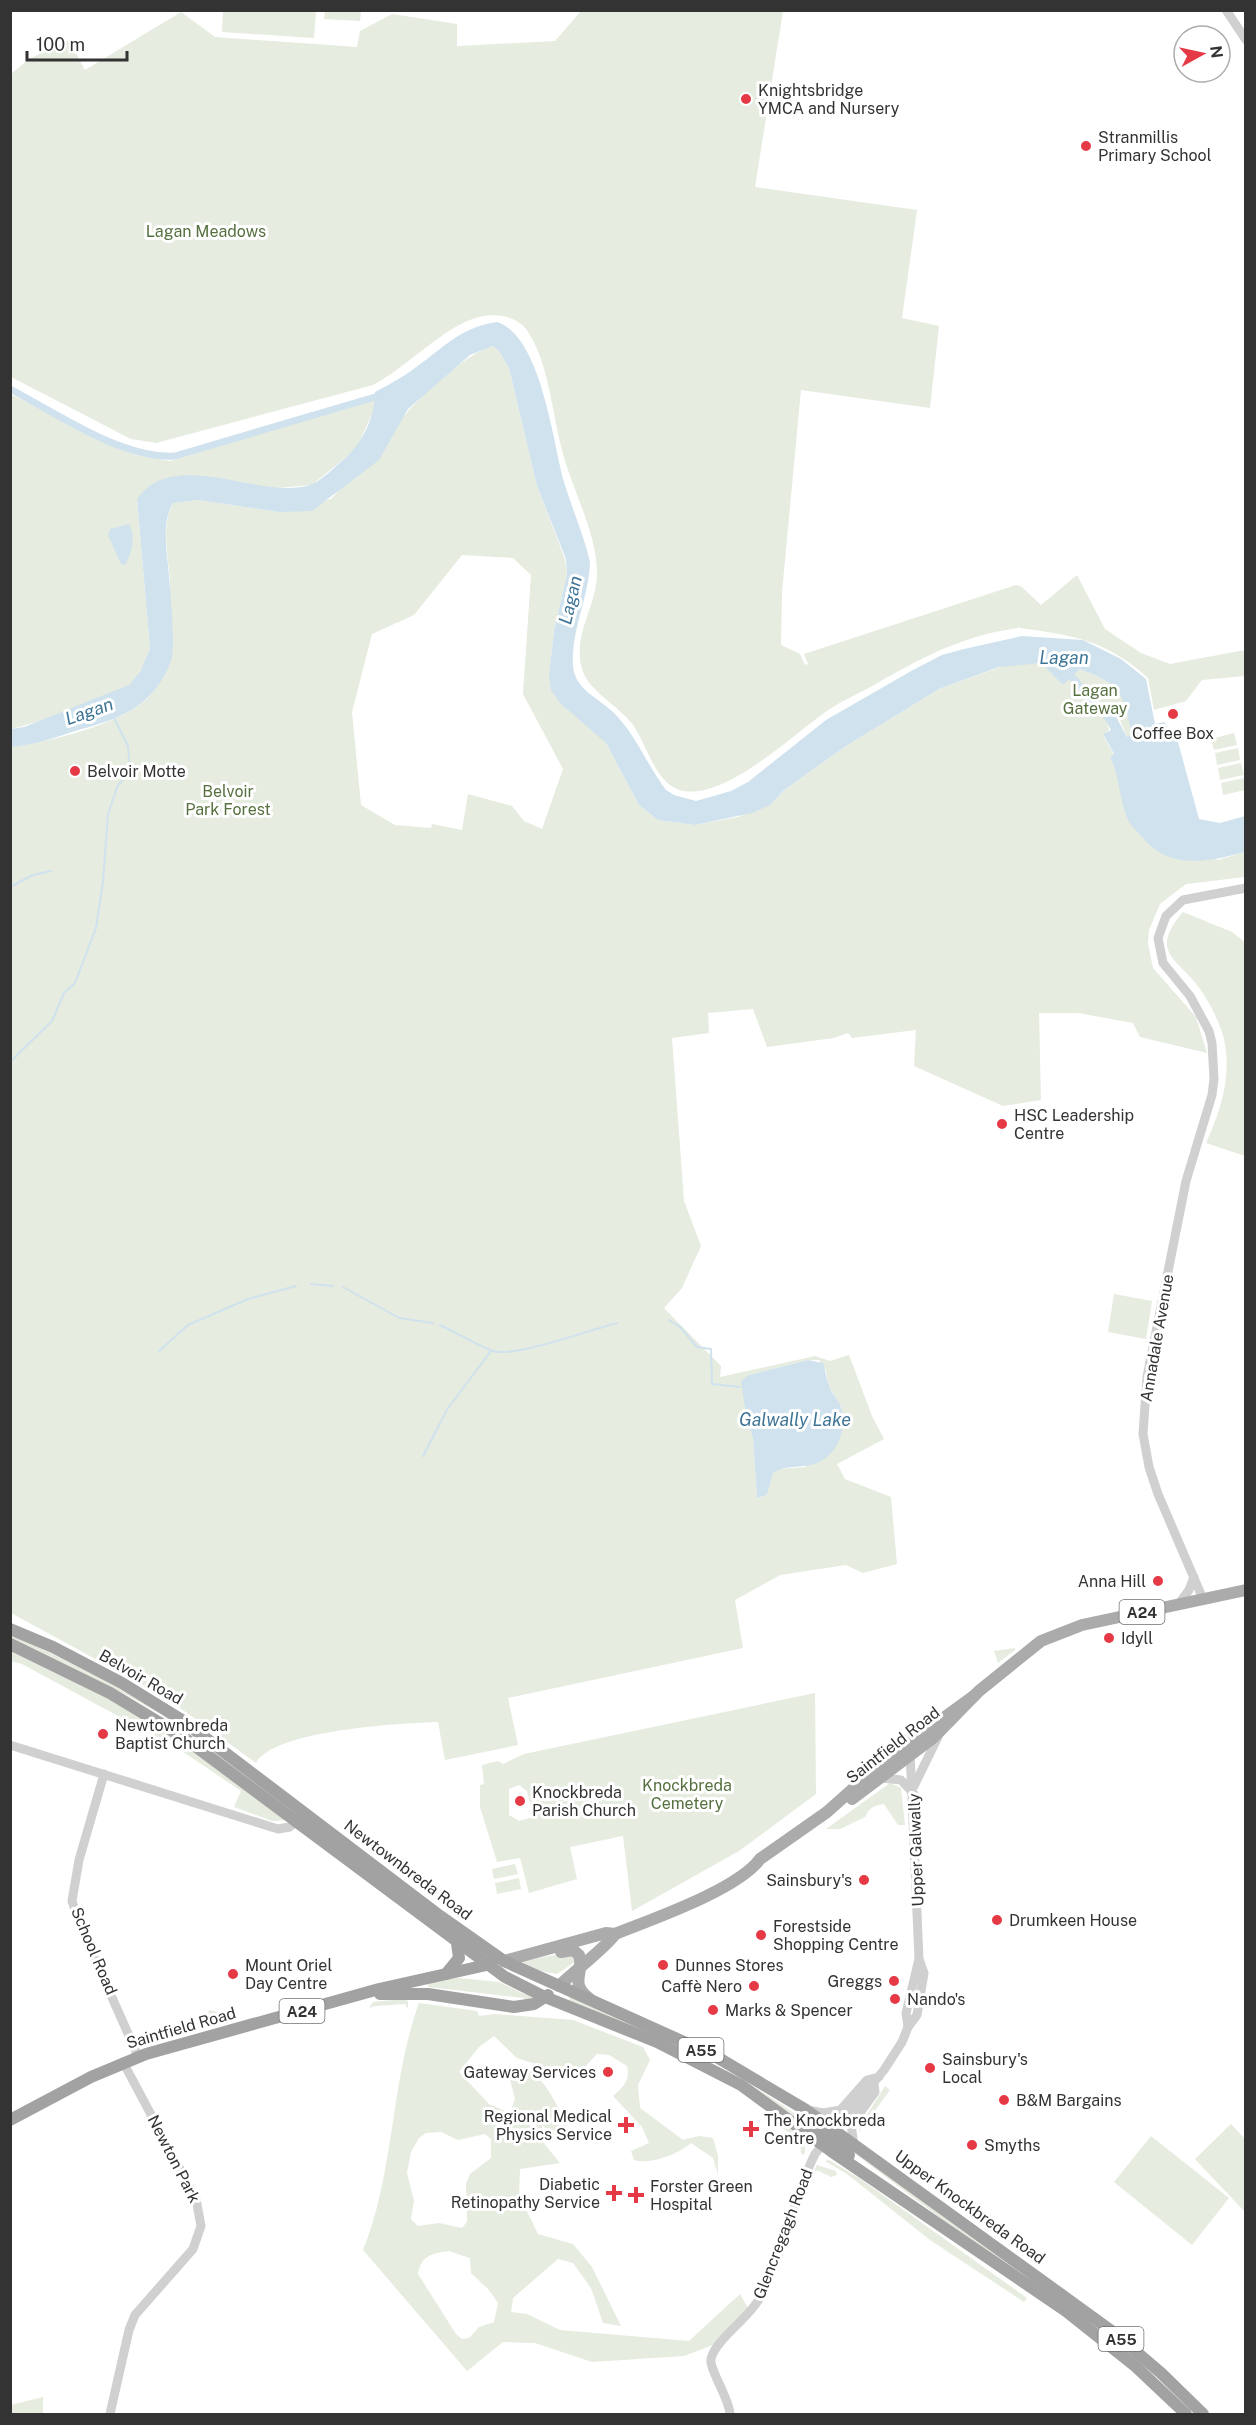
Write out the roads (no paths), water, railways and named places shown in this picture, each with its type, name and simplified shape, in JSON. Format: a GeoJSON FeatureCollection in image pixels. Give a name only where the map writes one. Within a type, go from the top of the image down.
{"type":"FeatureCollection","features":[{"type":"Feature","properties":{"kind":"highway","name":"Belvoir Road"},"geometry":{"type":"LineString","coordinates":[[10,1629],[71,1656],[157,1704],[216,1744],[300,1816]]}},
{"type":"Feature","properties":{"kind":"highway","name":"Belvoir Road"},"geometry":{"type":"LineString","coordinates":[[10,1644],[69,1671],[151,1716],[300,1816]]}},
{"type":"Feature","properties":{"kind":"highway","name":"Newtownbreda Road"},"geometry":{"type":"LineString","coordinates":[[300,1816],[486,1965]]}},
{"type":"Feature","properties":{"kind":"highway","name":"Newtownbreda Road"},"geometry":{"type":"LineString","coordinates":[[300,1816],[504,1961]]}},
{"type":"Feature","properties":{"kind":"highway"},"geometry":{"type":"LineString","coordinates":[[446,1974],[459,1958],[457,1943]]}},
{"type":"Feature","properties":{"kind":"highway","name":"Saintfield Road"},"geometry":{"type":"LineString","coordinates":[[10,2120],[138,2056],[370,1993],[504,1961]]}},
{"type":"Feature","properties":{"kind":"highway","name":"Upper Knockbreda Road"},"geometry":{"type":"LineString","coordinates":[[504,1961],[715,2056],[806,2110],[829,2135],[849,2163],[1066,2311],[1203,2415]]}},
{"type":"Feature","properties":{"kind":"highway","name":"Upper Knockbreda Road"},"geometry":{"type":"LineString","coordinates":[[486,1965],[545,1997],[630,2030],[712,2070],[829,2135],[854,2145],[1080,2307],[1157,2378],[1186,2415]]}},
{"type":"Feature","properties":{"kind":"highway","name":"Saintfield Road"},"geometry":{"type":"LineString","coordinates":[[370,1993],[428,1994],[514,2007],[534,2004],[559,1986]]}},
{"type":"Feature","properties":{"kind":"highway"},"geometry":{"type":"LineString","coordinates":[[780,2094],[889,2189]]}},
{"type":"Feature","properties":{"kind":"main road","name":"A24"},"geometry":{"type":"LineString","coordinates":[[1178,1605],[1245,1590]]}},
{"type":"Feature","properties":{"kind":"main road","name":"Saintfield Road"},"geometry":{"type":"LineString","coordinates":[[504,1961],[606,1934],[615,1934],[673,1909],[689,1905],[753,1868],[760,1859],[827,1812],[909,1742],[975,1695],[1041,1641],[1082,1625],[1178,1605]]}},
{"type":"Feature","properties":{"kind":"main road","name":"Saintfield Road"},"geometry":{"type":"LineString","coordinates":[[827,1812],[846,1803],[911,1756],[942,1730],[975,1695]]}},
{"type":"Feature","properties":{"kind":"main road"},"geometry":{"type":"LineString","coordinates":[[909,1742],[921,1739],[958,1714]]}},
{"type":"Feature","properties":{"kind":"main road"},"geometry":{"type":"LineString","coordinates":[[858,1784],[900,1757],[911,1756]]}},
{"type":"Feature","properties":{"kind":"main road","name":"Saintfield Road"},"geometry":{"type":"LineString","coordinates":[[559,1986],[581,1964],[611,1942],[615,1934]]}},
{"type":"Feature","properties":{"kind":"main road","name":"A24"},"geometry":{"type":"LineString","coordinates":[[537,1953],[545,1956],[573,1950],[579,1955],[581,1964]]}},
{"type":"Feature","properties":{"kind":"main road"},"geometry":{"type":"LineString","coordinates":[[581,1964],[579,1989],[591,2000]]}},
{"type":"Feature","properties":{"kind":"street"},"geometry":{"type":"LineString","coordinates":[[1226,10],[1245,40]]}},
{"type":"Feature","properties":{"kind":"street","name":"Annadale Avenue"},"geometry":{"type":"LineString","coordinates":[[1203,1599],[1155,1488],[1145,1452],[1143,1418],[1147,1377],[1189,1163],[1212,1095],[1212,1043],[1202,1014],[1163,963],[1158,938],[1166,916],[1183,900],[1245,888]]}},
{"type":"Feature","properties":{"kind":"street"},"geometry":{"type":"LineString","coordinates":[[1178,1605],[1189,1590],[1194,1577]]}},
{"type":"Feature","properties":{"kind":"street"},"geometry":{"type":"LineString","coordinates":[[882,1778],[901,1780],[914,1791],[927,1755],[942,1730]]}},
{"type":"Feature","properties":{"kind":"street","name":"Upper Galwally"},"geometry":{"type":"LineString","coordinates":[[829,2135],[895,2055],[908,2027],[919,2012],[924,1973],[919,1959],[914,1791],[909,1742]]}},
{"type":"Feature","properties":{"kind":"street"},"geometry":{"type":"LineString","coordinates":[[10,1745],[278,1829],[286,1829],[300,1816]]}},
{"type":"Feature","properties":{"kind":"street","name":"School Road"},"geometry":{"type":"LineString","coordinates":[[105,1774],[79,1860],[72,1900],[82,1930],[138,2056]]}},
{"type":"Feature","properties":{"kind":"street","name":"Newton Park"},"geometry":{"type":"LineString","coordinates":[[110,2415],[129,2330],[135,2315],[193,2249],[201,2226],[196,2199],[123,2062]]}},
{"type":"Feature","properties":{"kind":"street"},"geometry":{"type":"LineString","coordinates":[[829,2135],[841,2110],[867,2080],[876,2080],[875,2092],[851,2125],[854,2145]]}},
{"type":"Feature","properties":{"kind":"street"},"geometry":{"type":"LineString","coordinates":[[806,2110],[823,2113],[841,2110]]}},
{"type":"Feature","properties":{"kind":"street","name":"Glencregagh Road"},"geometry":{"type":"LineString","coordinates":[[730,2415],[725,2392],[712,2368],[711,2359],[717,2349],[751,2313],[760,2298],[812,2160],[829,2135]]}},
{"type":"Feature","properties":{"kind":"street"},"geometry":{"type":"LineString","coordinates":[[812,2160],[831,2156],[849,2163]]}},
{"type":"Feature","properties":{"kind":"water","name":"Lagan"},"geometry":{"type":"Polygon","coordinates":[[[497,322],[512,331],[535,368],[550,417],[564,482],[590,562],[587,588],[573,652],[575,674],[583,687],[622,722],[666,790],[674,795],[696,801],[731,791],[748,782],[826,720],[942,655],[1022,636],[1083,640],[1121,659],[1146,679],[1155,724],[1164,722],[1178,742],[1199,819],[1220,823],[1245,816],[1245,852],[1218,859],[1190,861],[1165,855],[1153,848],[1128,820],[1110,757],[1114,754],[1103,734],[1111,730],[1106,721],[1113,711],[1127,737],[1132,734],[1123,700],[1113,686],[1105,680],[1080,669],[1063,685],[1041,663],[999,667],[939,689],[846,746],[783,791],[770,805],[752,813],[695,825],[658,820],[639,805],[606,743],[560,703],[551,690],[549,675],[554,631],[567,574],[566,559],[537,486],[509,368],[499,351],[493,346],[470,355],[408,409],[379,460],[312,511],[279,512],[198,500],[173,503],[167,519],[166,538],[173,644],[171,661],[163,678],[143,702],[119,717],[49,739],[11,747],[11,729],[24,727],[129,685],[140,672],[150,649],[137,499],[153,484],[173,477],[195,475],[289,488],[310,485],[319,481],[356,446],[370,421],[375,392],[406,374],[466,332],[475,327],[497,322]]]}},
{"type":"Feature","properties":{"kind":"water"},"geometry":{"type":"Polygon","coordinates":[[[129,524],[132,545],[125,565],[121,564],[108,535],[110,529],[129,524]]]}},
{"type":"Feature","properties":{"kind":"water","name":"Galwally Lake"},"geometry":{"type":"Polygon","coordinates":[[[808,1360],[823,1363],[829,1386],[842,1410],[841,1435],[833,1450],[821,1461],[777,1470],[773,1473],[767,1495],[757,1498],[753,1438],[747,1421],[741,1381],[749,1375],[808,1360]]]}},
{"type":"Feature","properties":{"kind":"waterway"},"geometry":{"type":"LineString","coordinates":[[10,389],[112,443],[154,455],[175,456],[382,395]]}},
{"type":"Feature","properties":{"kind":"waterway"},"geometry":{"type":"LineString","coordinates":[[1066,670],[1114,725]]}},
{"type":"Feature","properties":{"kind":"waterway"},"geometry":{"type":"LineString","coordinates":[[10,1062],[52,1021],[64,993],[75,983],[96,928],[103,882],[108,814],[118,785],[130,773],[128,746],[114,718]]}},
{"type":"Feature","properties":{"kind":"waterway"},"geometry":{"type":"LineString","coordinates":[[10,887],[33,875],[51,871]]}},
{"type":"Feature","properties":{"kind":"waterway"},"geometry":{"type":"LineString","coordinates":[[311,1284],[333,1286]]}},
{"type":"Feature","properties":{"kind":"waterway"},"geometry":{"type":"LineString","coordinates":[[159,1351],[188,1325],[248,1299],[296,1286]]}},
{"type":"Feature","properties":{"kind":"waterway"},"geometry":{"type":"LineString","coordinates":[[343,1287],[399,1318],[433,1323]]}},
{"type":"Feature","properties":{"kind":"waterway"},"geometry":{"type":"LineString","coordinates":[[669,1320],[680,1327],[697,1347],[711,1349],[712,1384],[740,1387]]}},
{"type":"Feature","properties":{"kind":"waterway"},"geometry":{"type":"LineString","coordinates":[[440,1325],[490,1350],[500,1352],[532,1347],[617,1323]]}},
{"type":"Feature","properties":{"kind":"waterway"},"geometry":{"type":"LineString","coordinates":[[423,1456],[448,1408],[491,1351]]}},
{"type":"Feature","properties":{"kind":"place","name":"Knightsbridge YMCA and Nursery"},"geometry":{"type":"Point","coordinates":[746,99]}},
{"type":"Feature","properties":{"kind":"place","name":"Stranmillis Primary School"},"geometry":{"type":"Point","coordinates":[1086,146]}},
{"type":"Feature","properties":{"kind":"place","name":"Coffee Box"},"geometry":{"type":"Point","coordinates":[1173,714]}},
{"type":"Feature","properties":{"kind":"place","name":"Belvoir Motte"},"geometry":{"type":"Point","coordinates":[75,771]}},
{"type":"Feature","properties":{"kind":"place","name":"HSC Leadership Centre"},"geometry":{"type":"Point","coordinates":[1002,1124]}},
{"type":"Feature","properties":{"kind":"place","name":"Anna Hill"},"geometry":{"type":"Point","coordinates":[1158,1581]}},
{"type":"Feature","properties":{"kind":"place","name":"Idyll"},"geometry":{"type":"Point","coordinates":[1109,1638]}},
{"type":"Feature","properties":{"kind":"place","name":"Newtownbreda Baptist Church"},"geometry":{"type":"Point","coordinates":[103,1734]}},
{"type":"Feature","properties":{"kind":"place","name":"Knockbreda Parish Church"},"geometry":{"type":"Point","coordinates":[520,1801]}},
{"type":"Feature","properties":{"kind":"place","name":"Sainsbury's"},"geometry":{"type":"Point","coordinates":[864,1880]}},
{"type":"Feature","properties":{"kind":"place","name":"Drumkeen House"},"geometry":{"type":"Point","coordinates":[997,1920]}},
{"type":"Feature","properties":{"kind":"place","name":"Forestside Shopping Centre"},"geometry":{"type":"Point","coordinates":[761,1935]}},
{"type":"Feature","properties":{"kind":"place","name":"Dunnes Stores"},"geometry":{"type":"Point","coordinates":[663,1965]}},
{"type":"Feature","properties":{"kind":"place","name":"Mount Oriel Day Centre"},"geometry":{"type":"Point","coordinates":[233,1974]}},
{"type":"Feature","properties":{"kind":"place","name":"Greggs"},"geometry":{"type":"Point","coordinates":[894,1981]}},
{"type":"Feature","properties":{"kind":"place","name":"Caffè Nero"},"geometry":{"type":"Point","coordinates":[754,1986]}},
{"type":"Feature","properties":{"kind":"place","name":"Nando's"},"geometry":{"type":"Point","coordinates":[895,1999]}},
{"type":"Feature","properties":{"kind":"place","name":"Marks & Spencer"},"geometry":{"type":"Point","coordinates":[713,2010]}},
{"type":"Feature","properties":{"kind":"place","name":"Sainsbury's Local"},"geometry":{"type":"Point","coordinates":[930,2068]}},
{"type":"Feature","properties":{"kind":"place","name":"Gateway Services"},"geometry":{"type":"Point","coordinates":[608,2072]}},
{"type":"Feature","properties":{"kind":"place","name":"B&M Bargains"},"geometry":{"type":"Point","coordinates":[1004,2100]}},
{"type":"Feature","properties":{"kind":"place","name":"Regional Medical Physics Service"},"geometry":{"type":"Point","coordinates":[626,2125]}},
{"type":"Feature","properties":{"kind":"place","name":"The Knockbreda Centre"},"geometry":{"type":"Point","coordinates":[751,2129]}},
{"type":"Feature","properties":{"kind":"place","name":"Smyths"},"geometry":{"type":"Point","coordinates":[972,2145]}},
{"type":"Feature","properties":{"kind":"place","name":"Diabetic Retinopathy Service"},"geometry":{"type":"Point","coordinates":[614,2193]}},
{"type":"Feature","properties":{"kind":"place","name":"Forster Green Hospital"},"geometry":{"type":"Point","coordinates":[636,2195]}},
{"type":"Feature","properties":{"kind":"park label","name":"Lagan Meadows"},"geometry":{"type":"Point","coordinates":[206,231]}},
{"type":"Feature","properties":{"kind":"park label","name":"Lagan Gateway"},"geometry":{"type":"Point","coordinates":[1095,699]}},
{"type":"Feature","properties":{"kind":"park label","name":"Belvoir Park Forest"},"geometry":{"type":"Point","coordinates":[228,800]}},
{"type":"Feature","properties":{"kind":"park label","name":"Knockbreda Cemetery"},"geometry":{"type":"Point","coordinates":[687,1794]}}]}
